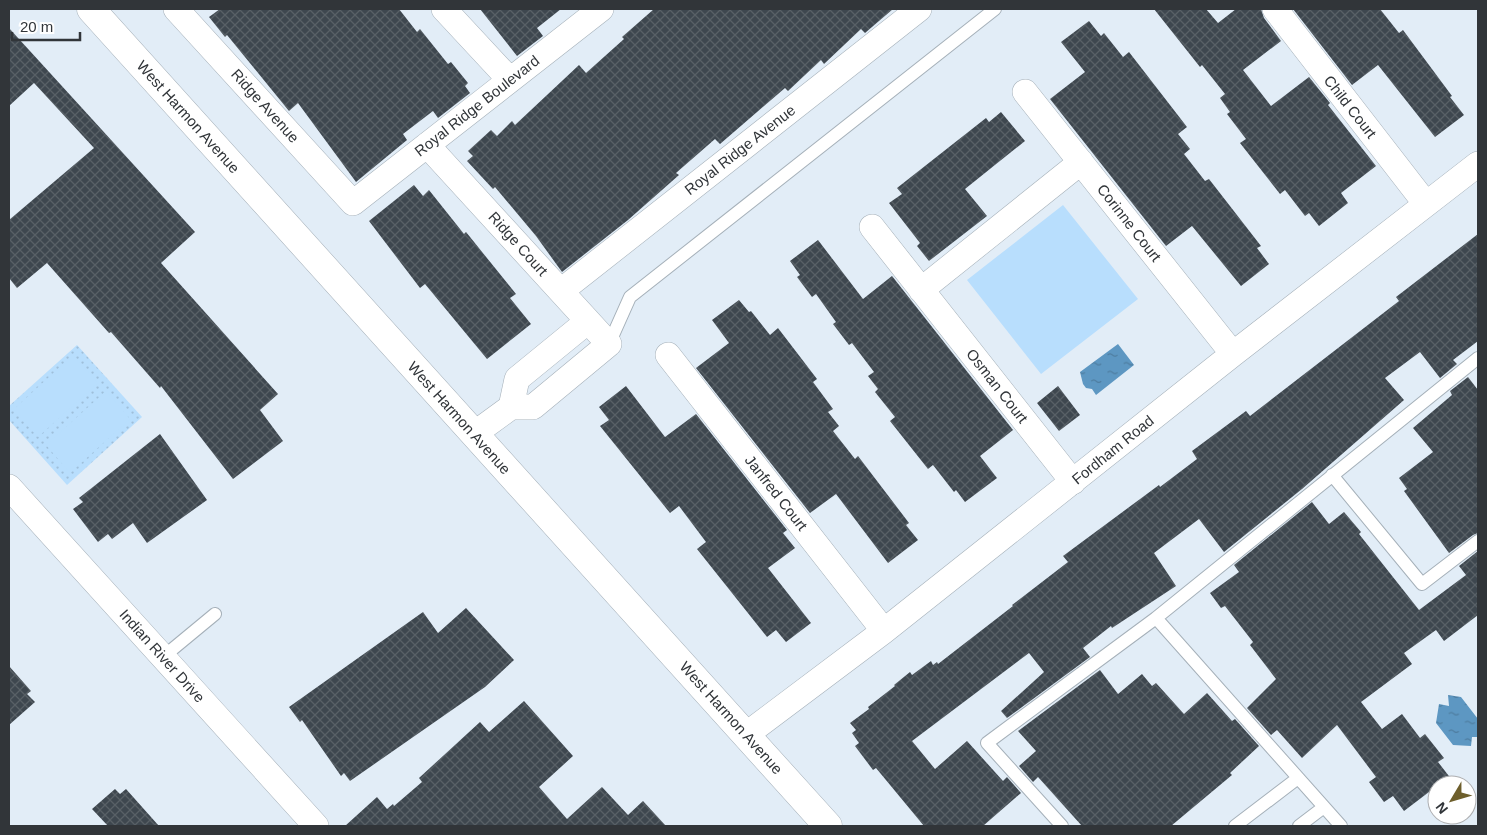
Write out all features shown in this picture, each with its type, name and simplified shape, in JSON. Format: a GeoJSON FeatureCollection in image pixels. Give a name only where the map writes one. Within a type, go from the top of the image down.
{"type":"FeatureCollection","features":[{"type":"Feature","properties":{"kind":"main road","name":"West Harmon Avenue"},"geometry":{"type":"LineString","coordinates":[[91,9],[828,826]]}},
{"type":"Feature","properties":{"kind":"street","name":"Ridge Avenue"},"geometry":{"type":"LineString","coordinates":[[176,9],[354,203]]}},
{"type":"Feature","properties":{"kind":"street"},"geometry":{"type":"LineString","coordinates":[[444,9],[510,80]]}},
{"type":"Feature","properties":{"kind":"street","name":"Royal Ridge Boulevard"},"geometry":{"type":"LineString","coordinates":[[354,203],[601,9]]}},
{"type":"Feature","properties":{"kind":"street","name":"Royal Ridge Avenue"},"geometry":{"type":"LineString","coordinates":[[561,291],[919,9]]}},
{"type":"Feature","properties":{"kind":"street","name":"Child Court"},"geometry":{"type":"LineString","coordinates":[[1275,9],[1426,204]]}},
{"type":"Feature","properties":{"kind":"street","name":"Corinne Court"},"geometry":{"type":"LineString","coordinates":[[1025,92],[1233,354]]}},
{"type":"Feature","properties":{"kind":"street","name":"Ridge Court"},"geometry":{"type":"LineString","coordinates":[[427,145],[609,344]]}},
{"type":"Feature","properties":{"kind":"street"},"geometry":{"type":"LineString","coordinates":[[921,290],[1081,162]]}},
{"type":"Feature","properties":{"kind":"street","name":"Fordham Road"},"geometry":{"type":"LineString","coordinates":[[747,734],[884,632],[1233,354],[1478,164]]}},
{"type":"Feature","properties":{"kind":"street","name":"Osman Court"},"geometry":{"type":"LineString","coordinates":[[872,227],[1073,482]]}},
{"type":"Feature","properties":{"kind":"street"},"geometry":{"type":"LineString","coordinates":[[511,407],[517,379],[588,321]]}},
{"type":"Feature","properties":{"kind":"street"},"geometry":{"type":"LineString","coordinates":[[474,434],[511,407],[534,407],[609,344]]}},
{"type":"Feature","properties":{"kind":"street","name":"Janfred Court"},"geometry":{"type":"LineString","coordinates":[[668,355],[884,632]]}},
{"type":"Feature","properties":{"kind":"street","name":"Indian River Drive"},"geometry":{"type":"LineString","coordinates":[[9,486],[316,826]]}},
{"type":"Feature","properties":{"kind":"lane"},"geometry":{"type":"LineString","coordinates":[[609,344],[630,296],[995,9]]}},
{"type":"Feature","properties":{"kind":"lane"},"geometry":{"type":"LineString","coordinates":[[1062,826],[987,743],[1156,618],[1478,358]]}},
{"type":"Feature","properties":{"kind":"lane"},"geometry":{"type":"LineString","coordinates":[[1332,475],[1422,584],[1478,541]]}},
{"type":"Feature","properties":{"kind":"lane"},"geometry":{"type":"LineString","coordinates":[[163,657],[215,614]]}},
{"type":"Feature","properties":{"kind":"lane"},"geometry":{"type":"LineString","coordinates":[[1156,618],[1341,826]]}},
{"type":"Feature","properties":{"kind":"lane"},"geometry":{"type":"LineString","coordinates":[[1235,826],[1298,778]]}},
{"type":"Feature","properties":{"kind":"lane"},"geometry":{"type":"LineString","coordinates":[[1299,826],[1324,807]]}},
{"type":"Feature","properties":{"kind":"shaded area"},"geometry":{"type":"Polygon","coordinates":[[[1063,205],[1138,299],[1041,374],[967,280],[1063,205]]]}},
{"type":"Feature","properties":{"kind":"shaded area"},"geometry":{"type":"Polygon","coordinates":[[[77,345],[142,417],[67,485],[9,420],[9,406],[77,345]]]}},
{"type":"Feature","properties":{"kind":"shaded area"},"geometry":{"type":"Polygon","coordinates":[[[73,355],[98,383],[38,437],[13,410],[73,355]]]}},
{"type":"Feature","properties":{"kind":"shaded area"},"geometry":{"type":"Polygon","coordinates":[[[106,391],[130,419],[70,473],[46,445],[106,391]]]}},
{"type":"Feature","properties":{"kind":"water"},"geometry":{"type":"Polygon","coordinates":[[[1118,344],[1134,365],[1096,395],[1092,389],[1086,388],[1083,384],[1080,372],[1118,344]]]}},
{"type":"Feature","properties":{"kind":"water"},"geometry":{"type":"Polygon","coordinates":[[[1448,695],[1461,697],[1478,719],[1478,737],[1472,737],[1471,746],[1453,745],[1436,723],[1439,704],[1449,706],[1448,695]]]}},
{"type":"Feature","properties":{"kind":"building"},"geometry":{"type":"Polygon","coordinates":[[[220,9],[399,9],[417,32],[420,29],[448,64],[451,62],[468,83],[465,86],[470,93],[438,118],[433,111],[403,134],[407,140],[356,182],[298,103],[289,111],[227,35],[225,37],[209,17],[220,9]]]}},
{"type":"Feature","properties":{"kind":"building"},"geometry":{"type":"Polygon","coordinates":[[[480,9],[561,9],[537,28],[543,36],[517,56],[480,9]]]}},
{"type":"Feature","properties":{"kind":"building"},"geometry":{"type":"Polygon","coordinates":[[[654,9],[893,9],[865,33],[861,29],[824,64],[821,60],[788,91],[785,88],[720,144],[715,139],[676,173],[679,175],[628,220],[562,272],[536,236],[495,187],[493,189],[467,161],[473,156],[468,151],[491,130],[497,136],[512,121],[515,125],[579,65],[586,73],[624,39],[622,37],[654,9]]]}},
{"type":"Feature","properties":{"kind":"building"},"geometry":{"type":"Polygon","coordinates":[[[1154,9],[1206,9],[1218,23],[1236,9],[1261,9],[1264,18],[1281,41],[1243,70],[1271,106],[1309,77],[1330,103],[1328,105],[1376,166],[1341,193],[1348,203],[1319,226],[1309,213],[1305,216],[1285,190],[1280,194],[1240,143],[1246,139],[1227,114],[1230,112],[1220,98],[1225,94],[1202,65],[1200,67],[1154,9]]]}},
{"type":"Feature","properties":{"kind":"building"},"geometry":{"type":"Polygon","coordinates":[[[1293,9],[1380,9],[1399,33],[1403,30],[1464,115],[1435,137],[1378,65],[1352,85],[1293,9]]]}},
{"type":"Feature","properties":{"kind":"building"},"geometry":{"type":"Polygon","coordinates":[[[1089,21],[1101,36],[1104,33],[1123,57],[1129,52],[1187,127],[1178,134],[1190,149],[1184,154],[1205,181],[1209,179],[1261,246],[1257,248],[1269,264],[1241,286],[1192,226],[1166,246],[1050,99],[1085,72],[1061,42],[1089,21]]]}},
{"type":"Feature","properties":{"kind":"building"},"geometry":{"type":"Polygon","coordinates":[[[9,28],[195,232],[161,263],[278,394],[260,410],[283,441],[233,479],[161,386],[160,388],[47,263],[17,288],[9,278],[9,220],[94,148],[34,83],[9,106],[9,28]]]}},
{"type":"Feature","properties":{"kind":"building"},"geometry":{"type":"Polygon","coordinates":[[[1001,112],[1025,141],[965,189],[987,216],[929,261],[917,246],[920,243],[889,203],[902,194],[897,188],[986,118],[989,122],[1001,112]]]}},
{"type":"Feature","properties":{"kind":"building"},"geometry":{"type":"Polygon","coordinates":[[[414,185],[423,196],[429,190],[464,234],[466,232],[516,294],[510,298],[531,324],[487,359],[425,284],[420,288],[369,221],[414,185]]]}},
{"type":"Feature","properties":{"kind":"building"},"geometry":{"type":"Polygon","coordinates":[[[1478,234],[1478,341],[1453,360],[1457,364],[1440,378],[1420,352],[1385,378],[1404,400],[1302,489],[1224,552],[1199,519],[1154,553],[1176,586],[1112,628],[1111,626],[1083,648],[1090,657],[1007,718],[1001,711],[1044,672],[1029,653],[912,741],[935,769],[967,741],[1003,781],[1007,777],[1021,793],[983,826],[924,826],[876,768],[873,770],[855,746],[859,743],[852,733],[856,730],[850,723],[869,709],[868,707],[910,672],[912,675],[931,661],[933,665],[937,662],[938,664],[1013,606],[1068,562],[1063,556],[1197,459],[1192,451],[1246,411],[1250,416],[1399,301],[1396,297],[1478,234]]]}},
{"type":"Feature","properties":{"kind":"building"},"geometry":{"type":"Polygon","coordinates":[[[818,240],[863,299],[892,276],[1013,430],[980,456],[997,478],[965,502],[956,490],[954,492],[933,465],[928,469],[890,421],[895,417],[875,392],[878,389],[868,376],[874,372],[852,343],[849,345],[833,324],[836,322],[816,294],[812,297],[797,277],[800,275],[790,261],[818,240]]]}},
{"type":"Feature","properties":{"kind":"building"},"geometry":{"type":"Polygon","coordinates":[[[739,300],[749,312],[751,311],[770,335],[778,328],[817,379],[813,382],[833,409],[828,412],[839,426],[833,431],[855,459],[858,456],[909,523],[906,525],[918,540],[888,563],[836,494],[810,513],[696,368],[729,343],[712,320],[739,300]]]}},
{"type":"Feature","properties":{"kind":"building"},"geometry":{"type":"Polygon","coordinates":[[[1468,377],[1478,390],[1478,533],[1449,553],[1404,491],[1407,489],[1399,478],[1433,452],[1413,428],[1452,395],[1450,391],[1468,377]]]}},
{"type":"Feature","properties":{"kind":"building"},"geometry":{"type":"Polygon","coordinates":[[[626,386],[665,437],[696,414],[787,530],[783,533],[795,548],[768,568],[811,623],[786,642],[776,630],[767,637],[697,549],[706,542],[679,506],[670,513],[600,426],[609,420],[599,407],[626,386]]]}},
{"type":"Feature","properties":{"kind":"building"},"geometry":{"type":"Polygon","coordinates":[[[1058,386],[1080,415],[1059,431],[1037,403],[1058,386]]]}},
{"type":"Feature","properties":{"kind":"building"},"geometry":{"type":"Polygon","coordinates":[[[160,434],[207,500],[147,543],[133,523],[112,539],[108,534],[98,542],[73,509],[83,502],[79,498],[160,434]]]}},
{"type":"Feature","properties":{"kind":"building"},"geometry":{"type":"Polygon","coordinates":[[[1312,502],[1329,524],[1344,512],[1419,610],[1466,575],[1459,566],[1478,551],[1478,615],[1444,641],[1436,630],[1404,653],[1412,664],[1361,702],[1382,729],[1402,714],[1420,738],[1425,734],[1444,758],[1438,762],[1448,775],[1427,775],[1427,794],[1404,811],[1393,796],[1384,802],[1369,782],[1376,777],[1337,725],[1302,758],[1277,730],[1271,735],[1247,708],[1276,679],[1250,645],[1253,642],[1225,606],[1221,608],[1210,593],[1239,572],[1234,565],[1312,502]]]}},
{"type":"Feature","properties":{"kind":"building"},"geometry":{"type":"Polygon","coordinates":[[[466,608],[514,660],[485,687],[350,781],[344,773],[341,776],[302,720],[300,722],[289,707],[423,612],[438,633],[466,608]]]}},
{"type":"Feature","properties":{"kind":"building"},"geometry":{"type":"Polygon","coordinates":[[[9,666],[31,691],[27,694],[35,702],[9,725],[9,666]]]}},
{"type":"Feature","properties":{"kind":"building"},"geometry":{"type":"Polygon","coordinates":[[[1100,670],[1118,694],[1142,674],[1152,686],[1156,683],[1184,714],[1207,693],[1232,721],[1235,719],[1259,746],[1230,773],[1232,775],[1171,826],[1082,826],[1038,777],[1033,782],[1019,766],[1036,751],[1018,731],[1100,670]]]}},
{"type":"Feature","properties":{"kind":"building"},"geometry":{"type":"Polygon","coordinates":[[[524,701],[573,756],[539,787],[567,819],[602,787],[628,815],[643,801],[666,826],[345,826],[377,797],[387,809],[393,804],[394,806],[422,782],[419,778],[480,722],[489,732],[524,701]]]}},
{"type":"Feature","properties":{"kind":"building"},"geometry":{"type":"Polygon","coordinates":[[[115,789],[120,794],[126,789],[159,826],[108,826],[92,809],[115,789]]]}}]}
